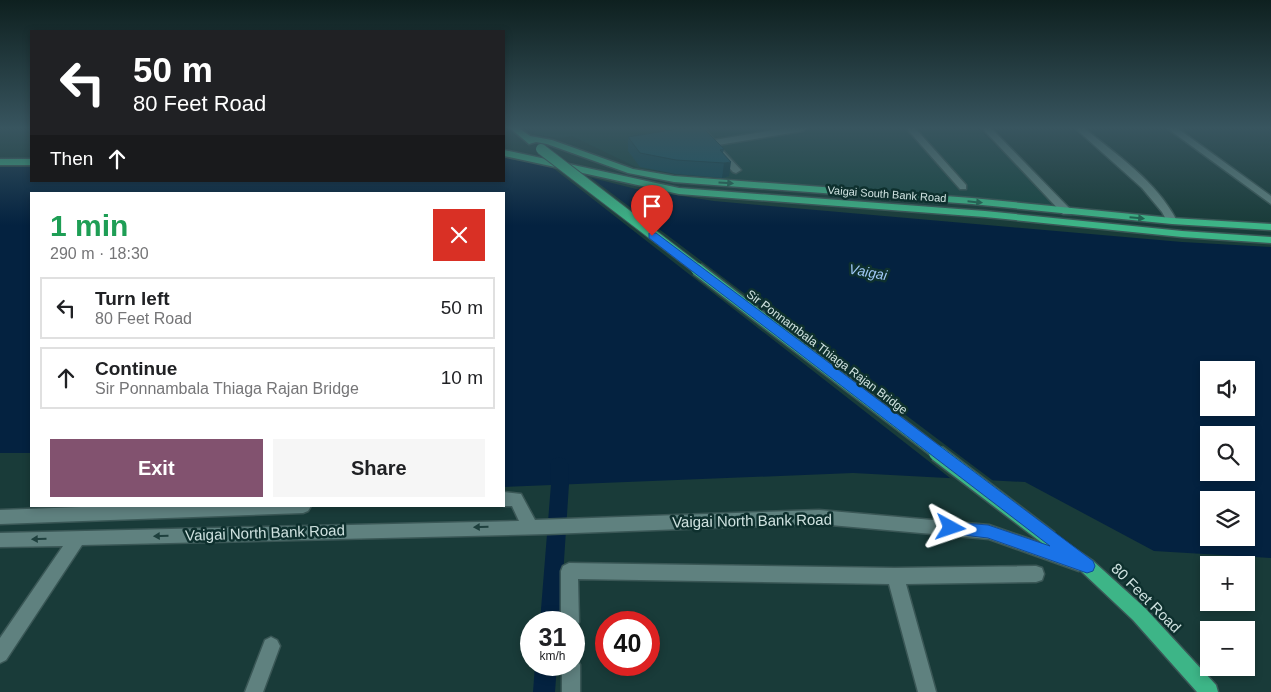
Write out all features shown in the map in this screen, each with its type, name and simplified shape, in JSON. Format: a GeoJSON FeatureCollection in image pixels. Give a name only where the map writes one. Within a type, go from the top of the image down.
{"type":"FeatureCollection","features":[{"type":"Feature","properties":{"kind":"main road","name":"Vaigai South Bank Road"},"geometry":{"type":"LineString","coordinates":[[535,160],[599,175],[679,190],[985,214],[1182,234],[1271,240]]}},
{"type":"Feature","properties":{"kind":"main road","name":"Sir Ponnambala Thiaga Rajan Bridge"},"geometry":{"type":"LineString","coordinates":[[556,160],[1050,539]]}},
{"type":"Feature","properties":{"kind":"main road","name":"Vaigai South Bank Road"},"geometry":{"type":"LineString","coordinates":[[601,160],[631,171],[674,179],[972,201],[1067,212],[1271,227]]}},
{"type":"Feature","properties":{"kind":"main road"},"geometry":{"type":"LineString","coordinates":[[0,162],[30,162]]}},
{"type":"Feature","properties":{"kind":"main road","name":"80 Feet Road"},"geometry":{"type":"LineString","coordinates":[[1050,539],[1087,566],[1139,614],[1209,692]]}},
{"type":"Feature","properties":{"kind":"street"},"geometry":{"type":"LineString","coordinates":[[727,160],[736,170]]}},
{"type":"Feature","properties":{"kind":"street"},"geometry":{"type":"LineString","coordinates":[[939,160],[963,187]]}},
{"type":"Feature","properties":{"kind":"street"},"geometry":{"type":"LineString","coordinates":[[1017,160],[1067,212]]}},
{"type":"Feature","properties":{"kind":"street"},"geometry":{"type":"LineString","coordinates":[[1115,160],[1169,211],[1172,221]]}},
{"type":"Feature","properties":{"kind":"street"},"geometry":{"type":"LineString","coordinates":[[1215,160],[1271,201]]}},
{"type":"Feature","properties":{"kind":"street"},"geometry":{"type":"LineString","coordinates":[[510,499],[530,526]]}},
{"type":"Feature","properties":{"kind":"street"},"geometry":{"type":"LineString","coordinates":[[0,517],[275,507]]}},
{"type":"Feature","properties":{"kind":"street","name":"Vaigai North Bank Road"},"geometry":{"type":"LineString","coordinates":[[0,540],[548,527],[819,517],[988,532],[1087,566]]}},
{"type":"Feature","properties":{"kind":"street"},"geometry":{"type":"LineString","coordinates":[[0,654],[60,562],[78,538]]}},
{"type":"Feature","properties":{"kind":"street"},"geometry":{"type":"LineString","coordinates":[[570,611],[569,571],[895,576],[1036,574]]}},
{"type":"Feature","properties":{"kind":"street"},"geometry":{"type":"LineString","coordinates":[[895,576],[927,692]]}},
{"type":"Feature","properties":{"kind":"street"},"geometry":{"type":"LineString","coordinates":[[254,692],[271,646]]}},
{"type":"Feature","properties":{"kind":"street"},"geometry":{"type":"LineString","coordinates":[[571,676],[571,692]]}},
{"type":"Feature","properties":{"kind":"shaded area"},"geometry":{"type":"Polygon","coordinates":[[[622,160],[1011,160],[1061,209],[994,200],[727,179],[638,168],[622,160]]]}},
{"type":"Feature","properties":{"kind":"water","name":"Vaigai"},"geometry":{"type":"Polygon","coordinates":[[[505,160],[517,160],[636,189],[714,201],[1182,242],[1271,247],[1271,558],[1154,551],[1025,482],[853,473],[505,487],[505,192],[30,192],[30,453],[0,453],[0,167],[30,167],[30,182],[505,182],[505,160]]]}},
{"type":"Feature","properties":{"kind":"pier"},"geometry":{"type":"Polygon","coordinates":[[[548,164],[586,174],[996,483],[954,481],[548,164]]]}},
{"type":"Feature","properties":{"kind":"building"},"geometry":{"type":"Polygon","coordinates":[[[681,160],[729,160],[731,162],[681,160]]]}},
{"type":"Feature","properties":{"kind":"waterway"},"geometry":{"type":"LineString","coordinates":[[551,611],[560,484],[559,464]]}},
{"type":"Feature","properties":{"kind":"waterway"},"geometry":{"type":"LineString","coordinates":[[544,692],[545,676]]}},
{"type":"Feature","properties":{"kind":"route"},"geometry":{"type":"LineString","coordinates":[[652,236],[1087,566],[988,532],[951,528]]}}]}
